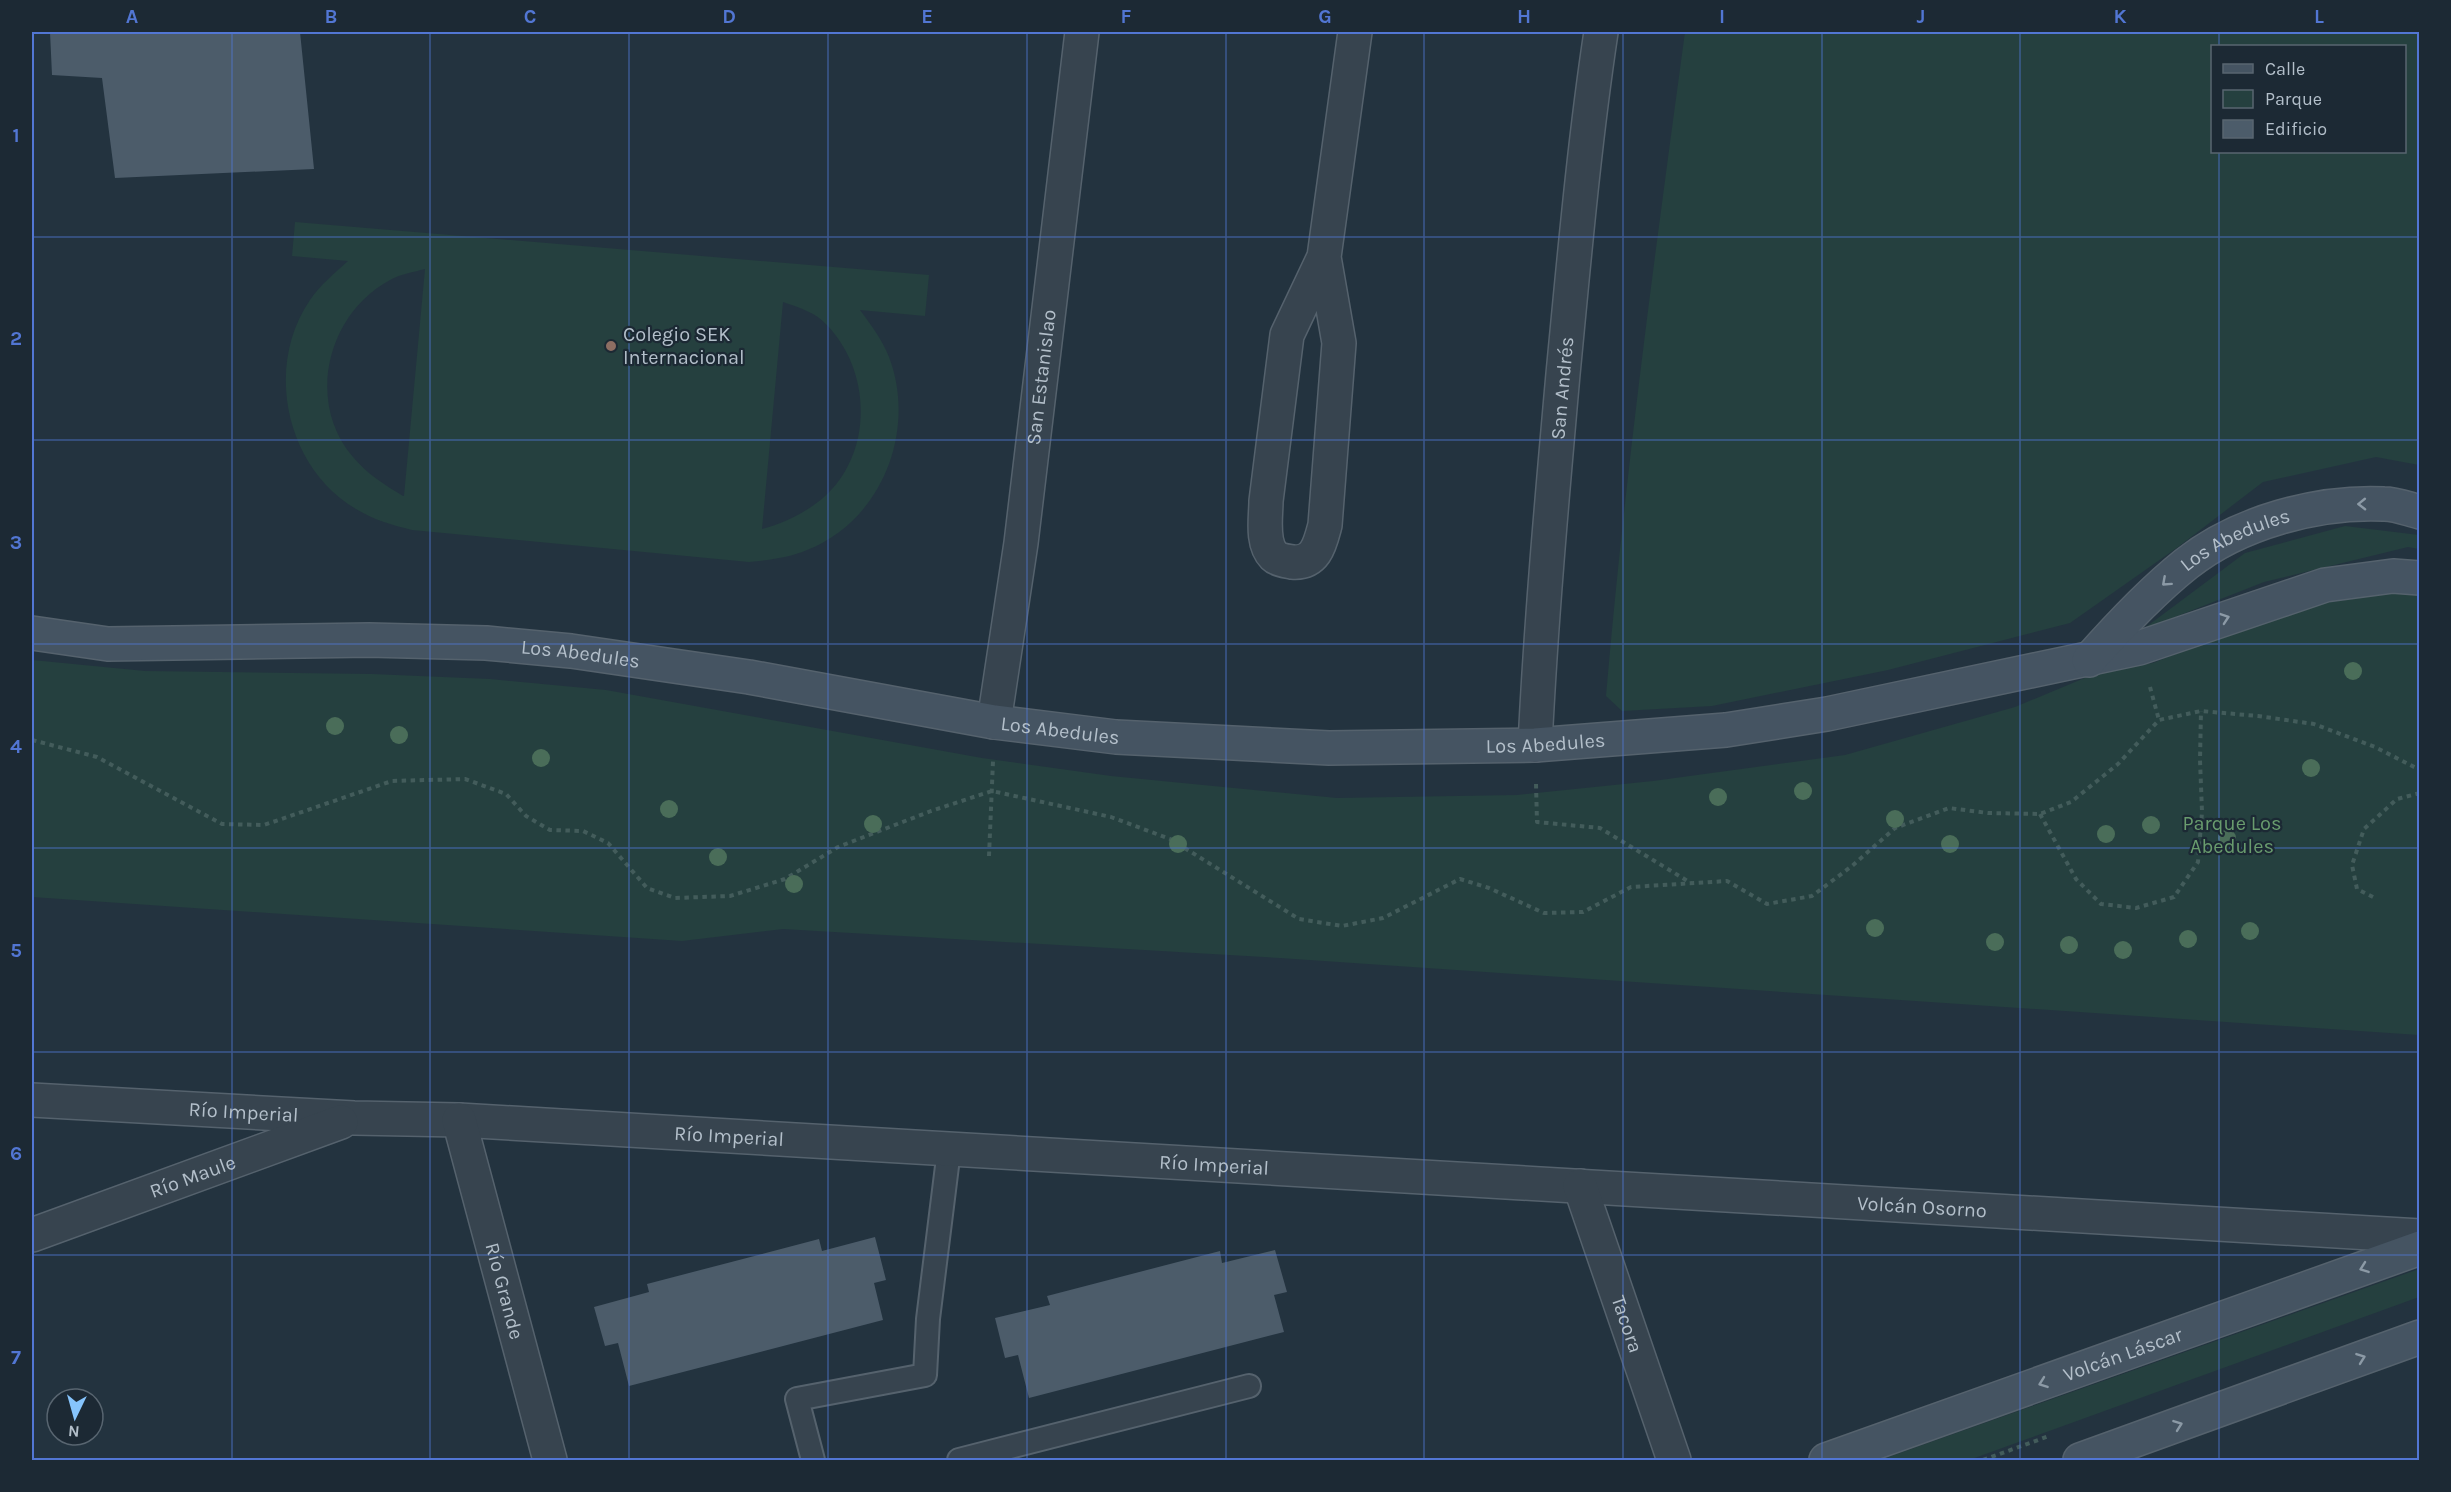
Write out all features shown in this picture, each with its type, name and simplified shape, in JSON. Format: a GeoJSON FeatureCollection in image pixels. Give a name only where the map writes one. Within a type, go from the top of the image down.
{"type":"FeatureCollection","features":[{"type":"Feature","properties":{"kind":"street","name":"San Estanislao"},"geometry":{"type":"LineString","coordinates":[[994,722],[1021,543],[1082,32]]}},
{"type":"Feature","properties":{"kind":"street"},"geometry":{"type":"LineString","coordinates":[[1324,257],[1339,343],[1325,525],[1320,547],[1310,559],[1298,562],[1286,561],[1274,556],[1268,544],[1265,529],[1266,501],[1287,335],[1324,257],[1355,32]]}},
{"type":"Feature","properties":{"kind":"street","name":"San Andrés"},"geometry":{"type":"LineString","coordinates":[[1535,745],[1543,593],[1591,102],[1601,32]]}},
{"type":"Feature","properties":{"kind":"street","name":"Los Abedules"},"geometry":{"type":"LineString","coordinates":[[2089,660],[2127,618],[2187,563],[2220,542],[2282,516],[2332,505],[2386,504],[2420,512]]}},
{"type":"Feature","properties":{"kind":"street","name":"Los Abedules"},"geometry":{"type":"LineString","coordinates":[[32,633],[108,644],[369,640],[486,643],[571,651],[749,678],[994,722],[1116,737],[1329,748],[1535,745],[1726,730],[1827,714],[2139,648],[2325,585],[2393,576],[2420,578]]}},
{"type":"Feature","properties":{"kind":"street","name":"Río Imperial"},"geometry":{"type":"LineString","coordinates":[[32,1100],[354,1118],[459,1120],[1425,1176]]}},
{"type":"Feature","properties":{"kind":"street","name":"Río Maule"},"geometry":{"type":"LineString","coordinates":[[32,1235],[354,1118]]}},
{"type":"Feature","properties":{"kind":"street","name":"Río Grande"},"geometry":{"type":"LineString","coordinates":[[459,1120],[550,1461]]}},
{"type":"Feature","properties":{"kind":"street","name":"Volcán Osorno"},"geometry":{"type":"LineString","coordinates":[[1425,1176],[2420,1236]]}},
{"type":"Feature","properties":{"kind":"street","name":"Tacora"},"geometry":{"type":"LineString","coordinates":[[1580,1185],[1674,1461]]}},
{"type":"Feature","properties":{"kind":"street","name":"Volcán Láscar"},"geometry":{"type":"LineString","coordinates":[[1826,1461],[2420,1248]]}},
{"type":"Feature","properties":{"kind":"street"},"geometry":{"type":"LineString","coordinates":[[2080,1461],[2420,1336]]}},
{"type":"Feature","properties":{"kind":"lane"},"geometry":{"type":"LineString","coordinates":[[813,1461],[797,1399],[925,1375],[928,1319],[949,1150]]}},
{"type":"Feature","properties":{"kind":"lane"},"geometry":{"type":"LineString","coordinates":[[959,1461],[1249,1386]]}},
{"type":"Feature","properties":{"kind":"path"},"geometry":{"type":"LineString","coordinates":[[2040,814],[2076,879],[2101,904],[2136,908],[2174,897],[2198,862],[2202,812],[2201,711]]}},
{"type":"Feature","properties":{"kind":"path"},"geometry":{"type":"LineString","coordinates":[[32,740],[98,757],[222,824],[264,825],[392,781],[465,779],[506,794],[526,816],[550,830],[583,831],[608,843],[647,888],[675,898],[730,896],[785,879],[838,847],[931,811],[992,791],[1111,817],[1170,839],[1299,919],[1342,926],[1383,918],[1460,879],[1489,888],[1544,913],[1583,912],[1630,887],[1692,883],[1727,881],[1767,904],[1812,896],[1852,866],[1895,828],[1949,808],[1988,813],[2040,814],[2071,802],[2118,764],[2159,720],[2201,711],[2314,724],[2375,747],[2420,770]]}},
{"type":"Feature","properties":{"kind":"path"},"geometry":{"type":"LineString","coordinates":[[989,856],[994,722]]}},
{"type":"Feature","properties":{"kind":"path"},"geometry":{"type":"LineString","coordinates":[[1535,745],[1537,822],[1600,828],[1692,883]]}},
{"type":"Feature","properties":{"kind":"path"},"geometry":{"type":"LineString","coordinates":[[2373,897],[2357,889],[2352,865],[2364,829],[2397,799],[2420,793]]}},
{"type":"Feature","properties":{"kind":"green space"},"geometry":{"type":"Polygon","coordinates":[[[1685,32],[2419,32],[2419,465],[2376,457],[2263,482],[2178,547],[2070,623],[1888,670],[1712,706],[1622,711],[1606,696],[1631,447],[1685,32]]]}},
{"type":"Feature","properties":{"kind":"green space"},"geometry":{"type":"Polygon","coordinates":[[[295,222],[929,275],[925,316],[860,310],[886,350],[897,385],[899,414],[895,442],[887,470],[873,495],[855,518],[833,536],[793,555],[749,562],[412,530],[383,522],[356,509],[332,491],[313,468],[299,443],[290,414],[286,385],[288,355],[296,327],[314,294],[348,261],[292,256],[295,222]],[[425,269],[390,280],[369,295],[351,314],[338,336],[330,360],[327,385],[330,410],[338,435],[353,457],[370,474],[403,496],[404,496],[425,269]],[[783,302],[762,529],[802,513],[823,498],[838,482],[849,464],[860,424],[861,403],[857,382],[851,362],[841,343],[817,317],[806,310],[783,302]]]}},
{"type":"Feature","properties":{"kind":"green space"},"geometry":{"type":"Polygon","coordinates":[[[2345,526],[2419,535],[2419,549],[2408,547],[2264,582],[2142,630],[2245,553],[2345,526]]]}},
{"type":"Feature","properties":{"kind":"green space","name":"Parque Los Abedules"},"geometry":{"type":"Polygon","coordinates":[[[2419,589],[2419,1035],[1280,958],[783,929],[682,941],[32,897],[32,660],[145,671],[372,674],[490,679],[606,690],[982,758],[1111,776],[1337,798],[1517,795],[1653,781],[1845,755],[2015,707],[2099,672],[2153,663],[2221,636],[2318,604],[2419,589]]]}},
{"type":"Feature","properties":{"kind":"green space"},"geometry":{"type":"Polygon","coordinates":[[[2419,1269],[2419,1297],[1969,1460],[1880,1460],[2419,1269]]]}},
{"type":"Feature","properties":{"kind":"building"},"geometry":{"type":"Polygon","coordinates":[[[50,32],[300,32],[314,169],[115,178],[102,78],[52,75],[50,32]]]}},
{"type":"Feature","properties":{"kind":"building"},"geometry":{"type":"Polygon","coordinates":[[[875,1237],[886,1280],[874,1283],[883,1320],[629,1386],[618,1343],[605,1346],[594,1307],[649,1292],[647,1284],[819,1239],[822,1251],[875,1237]]]}},
{"type":"Feature","properties":{"kind":"building"},"geometry":{"type":"Polygon","coordinates":[[[1275,1250],[1287,1292],[1274,1295],[1284,1332],[1029,1398],[1018,1355],[1005,1358],[995,1318],[1050,1305],[1047,1296],[1220,1251],[1222,1263],[1275,1250]]]}},
{"type":"Feature","properties":{"kind":"place","name":"Colegio SEK Internacional"},"geometry":{"type":"Point","coordinates":[611,346]}}]}
